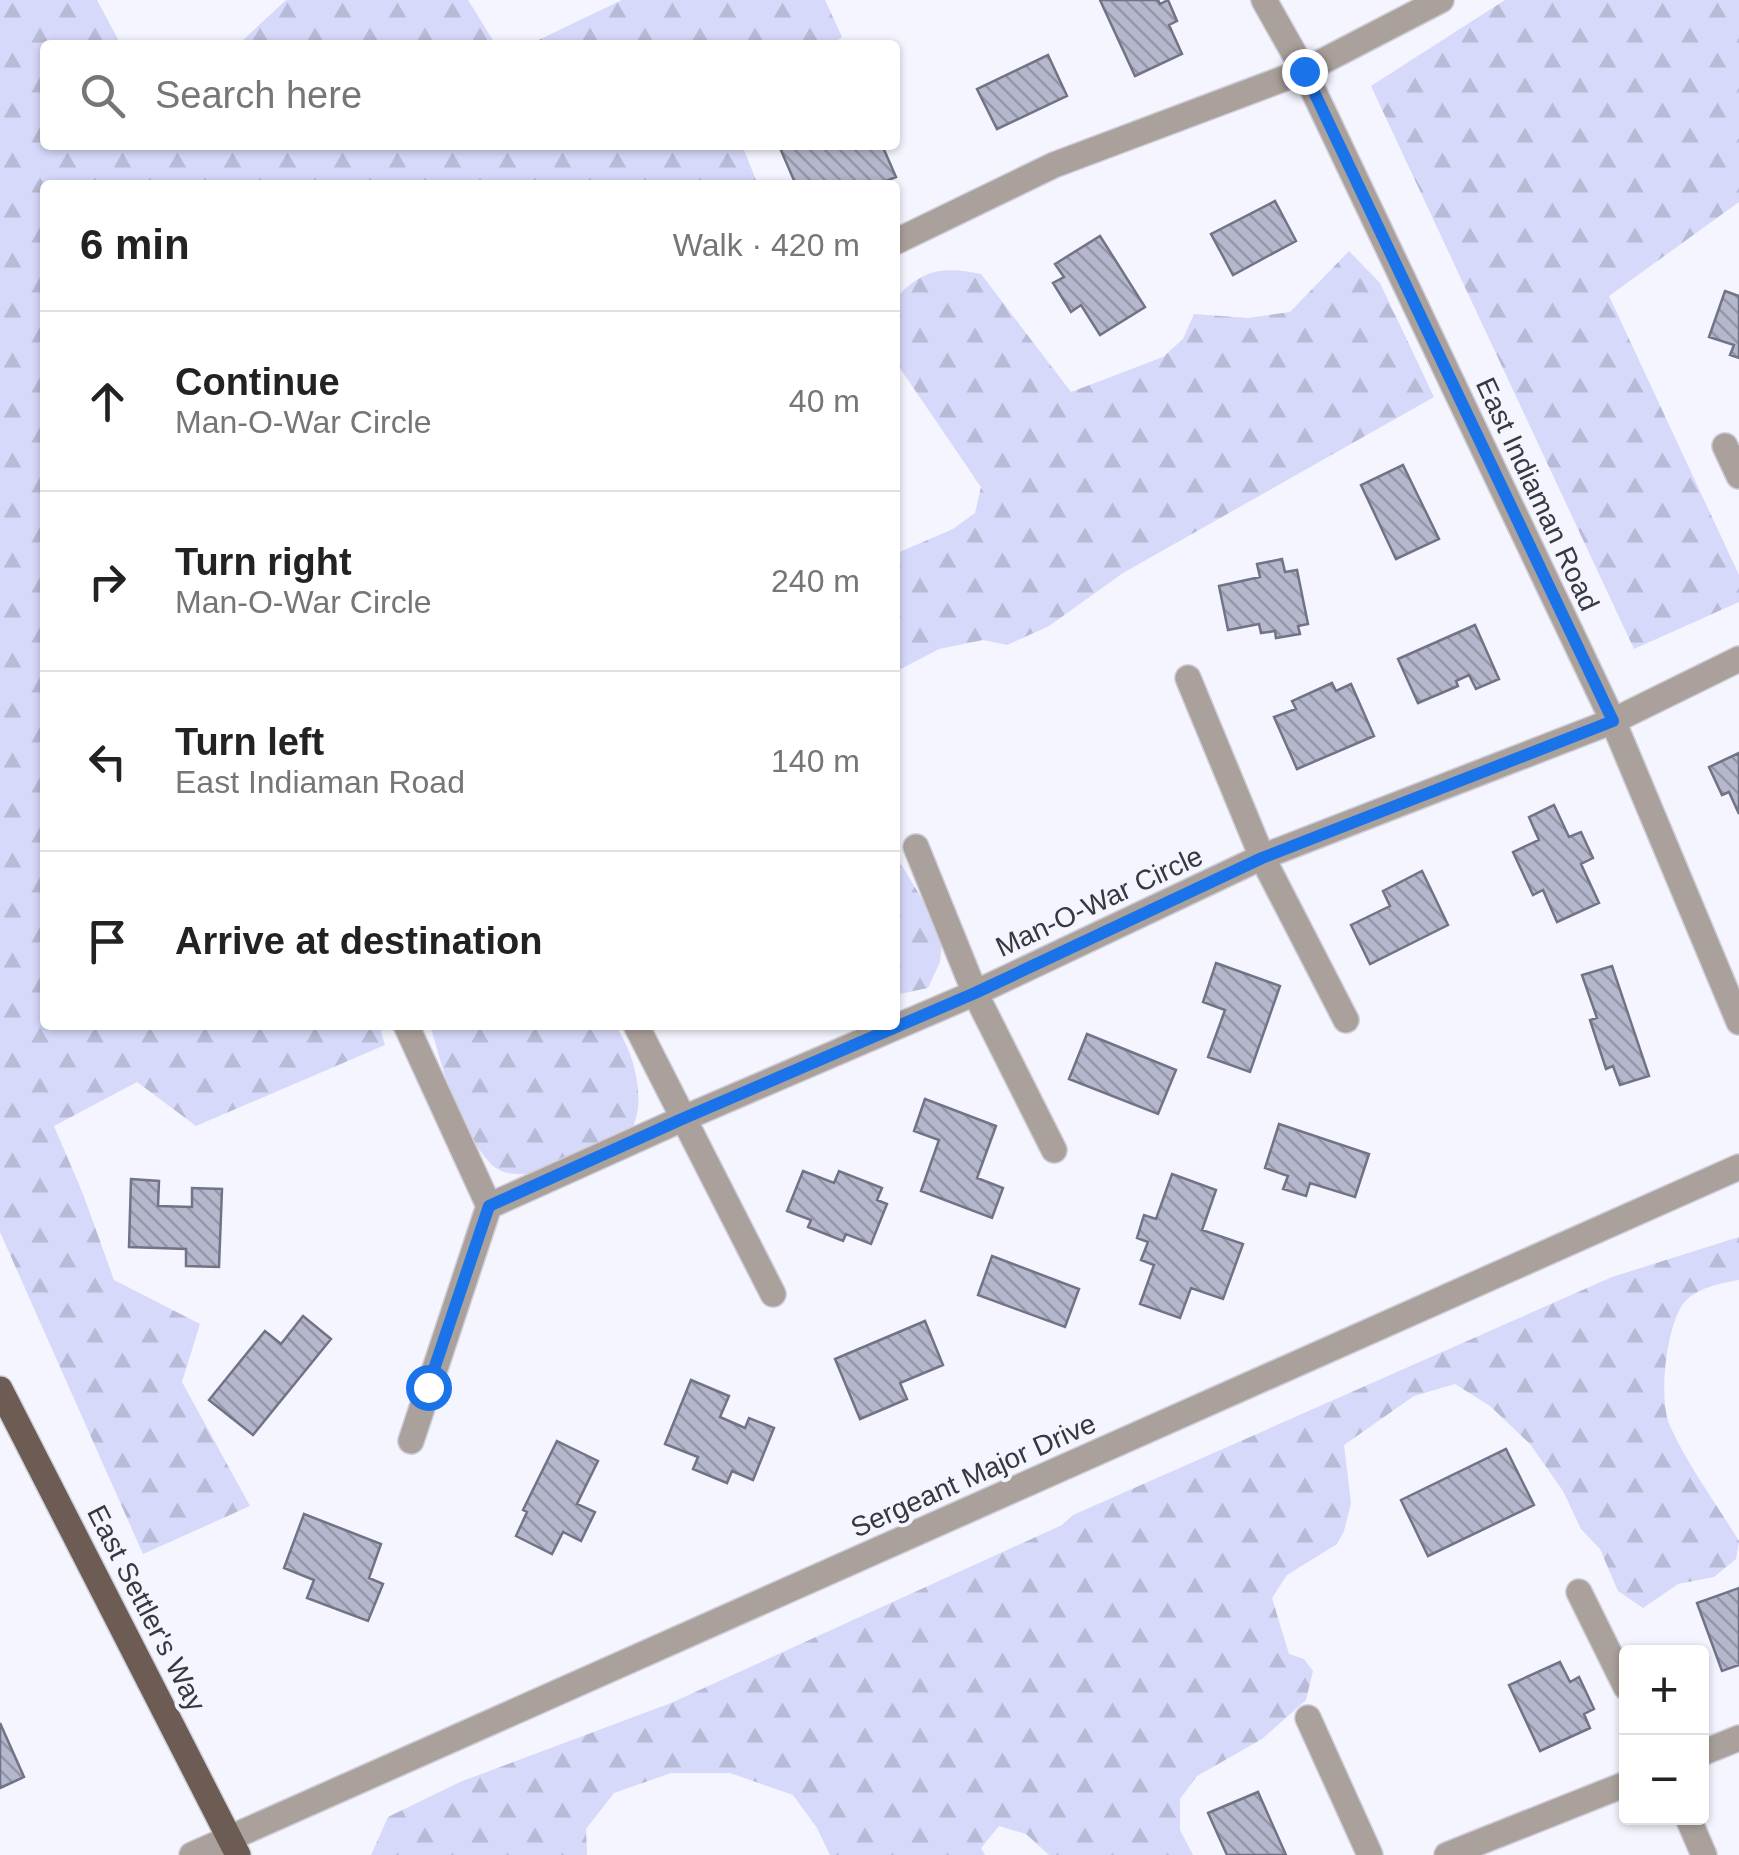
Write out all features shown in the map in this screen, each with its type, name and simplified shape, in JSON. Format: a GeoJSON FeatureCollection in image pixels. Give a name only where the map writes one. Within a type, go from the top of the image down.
{"type":"FeatureCollection","features":[{"type":"Feature","properties":{"kind":"main road","name":"East Settler's Way"},"geometry":{"type":"LineString","coordinates":[[0,1389],[235,1846]]}},
{"type":"Feature","properties":{"kind":"street","name":"East Indiaman Road"},"geometry":{"type":"LineString","coordinates":[[1264,0],[1304,71],[1613,721],[1739,1022]]}},
{"type":"Feature","properties":{"kind":"street"},"geometry":{"type":"LineString","coordinates":[[900,240],[1054,165],[1304,71],[1441,0]]}},
{"type":"Feature","properties":{"kind":"street"},"geometry":{"type":"LineString","coordinates":[[1725,446],[1739,476]]}},
{"type":"Feature","properties":{"kind":"street","name":"Man-O-War Circle"},"geometry":{"type":"LineString","coordinates":[[900,1025],[1262,858],[1613,721],[1739,659]]}},
{"type":"Feature","properties":{"kind":"street"},"geometry":{"type":"LineString","coordinates":[[1188,678],[1262,858],[1346,1020]]}},
{"type":"Feature","properties":{"kind":"street"},"geometry":{"type":"LineString","coordinates":[[916,848],[975,993],[1054,1150]]}},
{"type":"Feature","properties":{"kind":"street"},"geometry":{"type":"LineString","coordinates":[[408,1030],[489,1206],[410,1440]]}},
{"type":"Feature","properties":{"kind":"street"},"geometry":{"type":"LineString","coordinates":[[638,1030],[773,1294]]}},
{"type":"Feature","properties":{"kind":"street","name":"Man-O-War Circle"},"geometry":{"type":"LineString","coordinates":[[489,1206],[889,1030]]}},
{"type":"Feature","properties":{"kind":"street","name":"Sergeant Major Drive"},"geometry":{"type":"LineString","coordinates":[[192,1855],[235,1846],[1739,1167]]}},
{"type":"Feature","properties":{"kind":"street"},"geometry":{"type":"LineString","coordinates":[[1580,1592],[1619,1673]]}},
{"type":"Feature","properties":{"kind":"street"},"geometry":{"type":"LineString","coordinates":[[1308,1718],[1370,1855]]}},
{"type":"Feature","properties":{"kind":"street"},"geometry":{"type":"LineString","coordinates":[[1709,1750],[1739,1738]]}},
{"type":"Feature","properties":{"kind":"street"},"geometry":{"type":"LineString","coordinates":[[1447,1855],[1619,1787]]}},
{"type":"Feature","properties":{"kind":"street"},"geometry":{"type":"LineString","coordinates":[[1691,1825],[1704,1855]]}},
{"type":"Feature","properties":{"kind":"green space"},"geometry":{"type":"Polygon","coordinates":[[[0,0],[97,0],[118,40],[40,40],[40,150],[744,150],[756,180],[40,180],[40,1030],[380,1030],[385,1045],[196,1126],[137,1082],[54,1126],[114,1280],[200,1324],[182,1382],[250,1506],[143,1554],[0,1232],[0,0]]]}},
{"type":"Feature","properties":{"kind":"green space"},"geometry":{"type":"Polygon","coordinates":[[[286,0],[468,0],[493,40],[243,40],[286,0]]]}},
{"type":"Feature","properties":{"kind":"green space"},"geometry":{"type":"Polygon","coordinates":[[[622,0],[825,0],[842,37],[838,40],[538,40],[622,0]]]}},
{"type":"Feature","properties":{"kind":"green space"},"geometry":{"type":"Polygon","coordinates":[[[1505,0],[1739,0],[1739,202],[1609,296],[1739,575],[1739,602],[1634,649],[1371,86],[1505,0]]]}},
{"type":"Feature","properties":{"kind":"green space"},"geometry":{"type":"Polygon","coordinates":[[[1349,251],[1380,283],[1434,397],[1123,573],[1049,626],[1007,645],[983,640],[939,649],[900,669],[900,552],[953,529],[975,513],[981,487],[900,368],[900,294],[905,289],[924,276],[944,270],[981,274],[1071,392],[1163,357],[1183,339],[1194,314],[1248,318],[1290,312],[1349,251]]]}},
{"type":"Feature","properties":{"kind":"green space"},"geometry":{"type":"Polygon","coordinates":[[[900,862],[943,934],[940,962],[928,988],[900,994],[900,862]]]}},
{"type":"Feature","properties":{"kind":"green space"},"geometry":{"type":"Polygon","coordinates":[[[431,1030],[618,1030],[635,1072],[638,1107],[626,1138],[607,1154],[575,1165],[511,1174],[497,1169],[479,1149],[468,1133],[446,1080],[431,1030]]]}},
{"type":"Feature","properties":{"kind":"green space"},"geometry":{"type":"Polygon","coordinates":[[[1739,1237],[1739,1280],[1701,1290],[1683,1304],[1668,1346],[1664,1382],[1670,1426],[1739,1541],[1736,1559],[1714,1577],[1678,1584],[1643,1608],[1618,1591],[1600,1549],[1581,1529],[1563,1491],[1530,1444],[1490,1406],[1455,1384],[1414,1396],[1344,1445],[1351,1503],[1344,1531],[1337,1544],[1287,1575],[1272,1598],[1289,1654],[1304,1659],[1313,1671],[1306,1700],[1262,1739],[1197,1776],[1180,1799],[1180,1830],[1193,1855],[1049,1855],[1026,1834],[999,1826],[981,1848],[985,1855],[830,1855],[817,1828],[793,1795],[730,1773],[671,1773],[614,1793],[586,1829],[587,1855],[371,1855],[388,1817],[460,1782],[671,1703],[1062,1525],[1073,1515],[1612,1277],[1739,1237]]]}},
{"type":"Feature","properties":{"kind":"building"},"geometry":{"type":"Polygon","coordinates":[[[1100,0],[1158,0],[1160,4],[1168,0],[1177,21],[1169,25],[1182,54],[1135,76],[1100,0]]]}},
{"type":"Feature","properties":{"kind":"building"},"geometry":{"type":"Polygon","coordinates":[[[1048,55],[1067,96],[997,129],[977,89],[1048,55]]]}},
{"type":"Feature","properties":{"kind":"building"},"geometry":{"type":"Polygon","coordinates":[[[781,150],[884,150],[896,177],[888,180],[794,180],[781,150]]]}},
{"type":"Feature","properties":{"kind":"building"},"geometry":{"type":"Polygon","coordinates":[[[1275,201],[1296,241],[1233,275],[1211,234],[1275,201]]]}},
{"type":"Feature","properties":{"kind":"building"},"geometry":{"type":"Polygon","coordinates":[[[1100,236],[1145,307],[1100,335],[1081,305],[1071,312],[1053,283],[1064,277],[1055,264],[1100,236]]]}},
{"type":"Feature","properties":{"kind":"building"},"geometry":{"type":"Polygon","coordinates":[[[1725,291],[1739,296],[1739,358],[1730,355],[1734,345],[1709,337],[1725,291]]]}},
{"type":"Feature","properties":{"kind":"building"},"geometry":{"type":"Polygon","coordinates":[[[1403,465],[1439,539],[1396,559],[1361,485],[1403,465]]]}},
{"type":"Feature","properties":{"kind":"building"},"geometry":{"type":"Polygon","coordinates":[[[1282,559],[1285,572],[1297,570],[1308,624],[1298,626],[1300,634],[1276,638],[1275,631],[1261,633],[1259,624],[1228,630],[1219,586],[1260,577],[1257,564],[1282,559]]]}},
{"type":"Feature","properties":{"kind":"building"},"geometry":{"type":"Polygon","coordinates":[[[1475,625],[1499,679],[1476,689],[1469,675],[1456,681],[1458,686],[1418,703],[1398,659],[1475,625]]]}},
{"type":"Feature","properties":{"kind":"building"},"geometry":{"type":"Polygon","coordinates":[[[1332,683],[1336,691],[1351,684],[1374,736],[1297,769],[1274,717],[1296,709],[1292,701],[1332,683]]]}},
{"type":"Feature","properties":{"kind":"building"},"geometry":{"type":"Polygon","coordinates":[[[1739,753],[1739,814],[1729,792],[1722,795],[1709,767],[1739,753]]]}},
{"type":"Feature","properties":{"kind":"building"},"geometry":{"type":"Polygon","coordinates":[[[1554,805],[1569,837],[1581,832],[1593,858],[1581,864],[1599,903],[1557,922],[1543,890],[1533,895],[1513,852],[1539,840],[1529,817],[1554,805]]]}},
{"type":"Feature","properties":{"kind":"building"},"geometry":{"type":"Polygon","coordinates":[[[1422,871],[1448,925],[1370,964],[1351,925],[1390,906],[1383,891],[1422,871]]]}},
{"type":"Feature","properties":{"kind":"building"},"geometry":{"type":"Polygon","coordinates":[[[1216,963],[1280,986],[1250,1072],[1208,1057],[1225,1010],[1203,1002],[1216,963]]]}},
{"type":"Feature","properties":{"kind":"building"},"geometry":{"type":"Polygon","coordinates":[[[1612,966],[1649,1076],[1620,1085],[1613,1066],[1606,1069],[1590,1020],[1597,1018],[1582,975],[1612,966]]]}},
{"type":"Feature","properties":{"kind":"building"},"geometry":{"type":"Polygon","coordinates":[[[1087,1034],[1176,1070],[1158,1114],[1069,1079],[1087,1034]]]}},
{"type":"Feature","properties":{"kind":"building"},"geometry":{"type":"Polygon","coordinates":[[[925,1099],[996,1126],[977,1178],[1003,1188],[992,1218],[921,1191],[939,1140],[914,1131],[925,1099]]]}},
{"type":"Feature","properties":{"kind":"building"},"geometry":{"type":"Polygon","coordinates":[[[1279,1124],[1369,1154],[1355,1197],[1310,1183],[1306,1196],[1283,1189],[1288,1176],[1265,1168],[1279,1124]]]}},
{"type":"Feature","properties":{"kind":"building"},"geometry":{"type":"Polygon","coordinates":[[[803,1171],[834,1183],[839,1171],[882,1188],[877,1200],[887,1204],[871,1244],[846,1234],[843,1241],[808,1227],[811,1220],[787,1211],[803,1171]]]}},
{"type":"Feature","properties":{"kind":"building"},"geometry":{"type":"Polygon","coordinates":[[[1172,1174],[1216,1190],[1202,1230],[1243,1244],[1223,1299],[1191,1288],[1180,1318],[1140,1304],[1154,1265],[1141,1260],[1148,1242],[1137,1238],[1144,1215],[1156,1219],[1172,1174]]]}},
{"type":"Feature","properties":{"kind":"building"},"geometry":{"type":"Polygon","coordinates":[[[131,1179],[159,1181],[158,1206],[192,1207],[192,1188],[222,1189],[219,1267],[186,1266],[186,1249],[129,1247],[131,1179]]]}},
{"type":"Feature","properties":{"kind":"building"},"geometry":{"type":"Polygon","coordinates":[[[992,1256],[1079,1289],[1065,1327],[978,1295],[992,1256]]]}},
{"type":"Feature","properties":{"kind":"building"},"geometry":{"type":"Polygon","coordinates":[[[303,1316],[331,1339],[253,1435],[209,1400],[265,1331],[281,1344],[303,1316]]]}},
{"type":"Feature","properties":{"kind":"building"},"geometry":{"type":"Polygon","coordinates":[[[925,1321],[943,1365],[900,1383],[907,1399],[860,1419],[835,1359],[925,1321]]]}},
{"type":"Feature","properties":{"kind":"building"},"geometry":{"type":"Polygon","coordinates":[[[691,1380],[729,1396],[720,1417],[745,1428],[749,1418],[774,1428],[753,1480],[732,1471],[727,1483],[693,1469],[698,1457],[665,1444],[691,1380]]]}},
{"type":"Feature","properties":{"kind":"building"},"geometry":{"type":"Polygon","coordinates":[[[557,1441],[598,1461],[577,1504],[595,1512],[581,1541],[563,1532],[552,1554],[516,1536],[527,1512],[523,1510],[557,1441]]]}},
{"type":"Feature","properties":{"kind":"building"},"geometry":{"type":"Polygon","coordinates":[[[1506,1449],[1534,1505],[1428,1556],[1401,1500],[1506,1449]]]}},
{"type":"Feature","properties":{"kind":"building"},"geometry":{"type":"Polygon","coordinates":[[[304,1514],[381,1544],[369,1578],[383,1584],[368,1621],[307,1598],[314,1580],[284,1568],[304,1514]]]}},
{"type":"Feature","properties":{"kind":"building"},"geometry":{"type":"Polygon","coordinates":[[[1739,1588],[1739,1665],[1722,1671],[1697,1603],[1739,1588]]]}},
{"type":"Feature","properties":{"kind":"building"},"geometry":{"type":"Polygon","coordinates":[[[1560,1662],[1570,1682],[1579,1677],[1594,1709],[1584,1714],[1590,1728],[1540,1751],[1509,1685],[1560,1662]]]}},
{"type":"Feature","properties":{"kind":"building"},"geometry":{"type":"Polygon","coordinates":[[[0,1723],[24,1777],[0,1788],[0,1723]]]}},
{"type":"Feature","properties":{"kind":"building"},"geometry":{"type":"Polygon","coordinates":[[[1258,1792],[1286,1855],[1227,1855],[1208,1813],[1258,1792]]]}},
{"type":"Feature","properties":{"kind":"route"},"geometry":{"type":"LineString","coordinates":[[428,1387],[489,1206],[975,993],[1262,858],[1613,721],[1304,71]]}}]}
